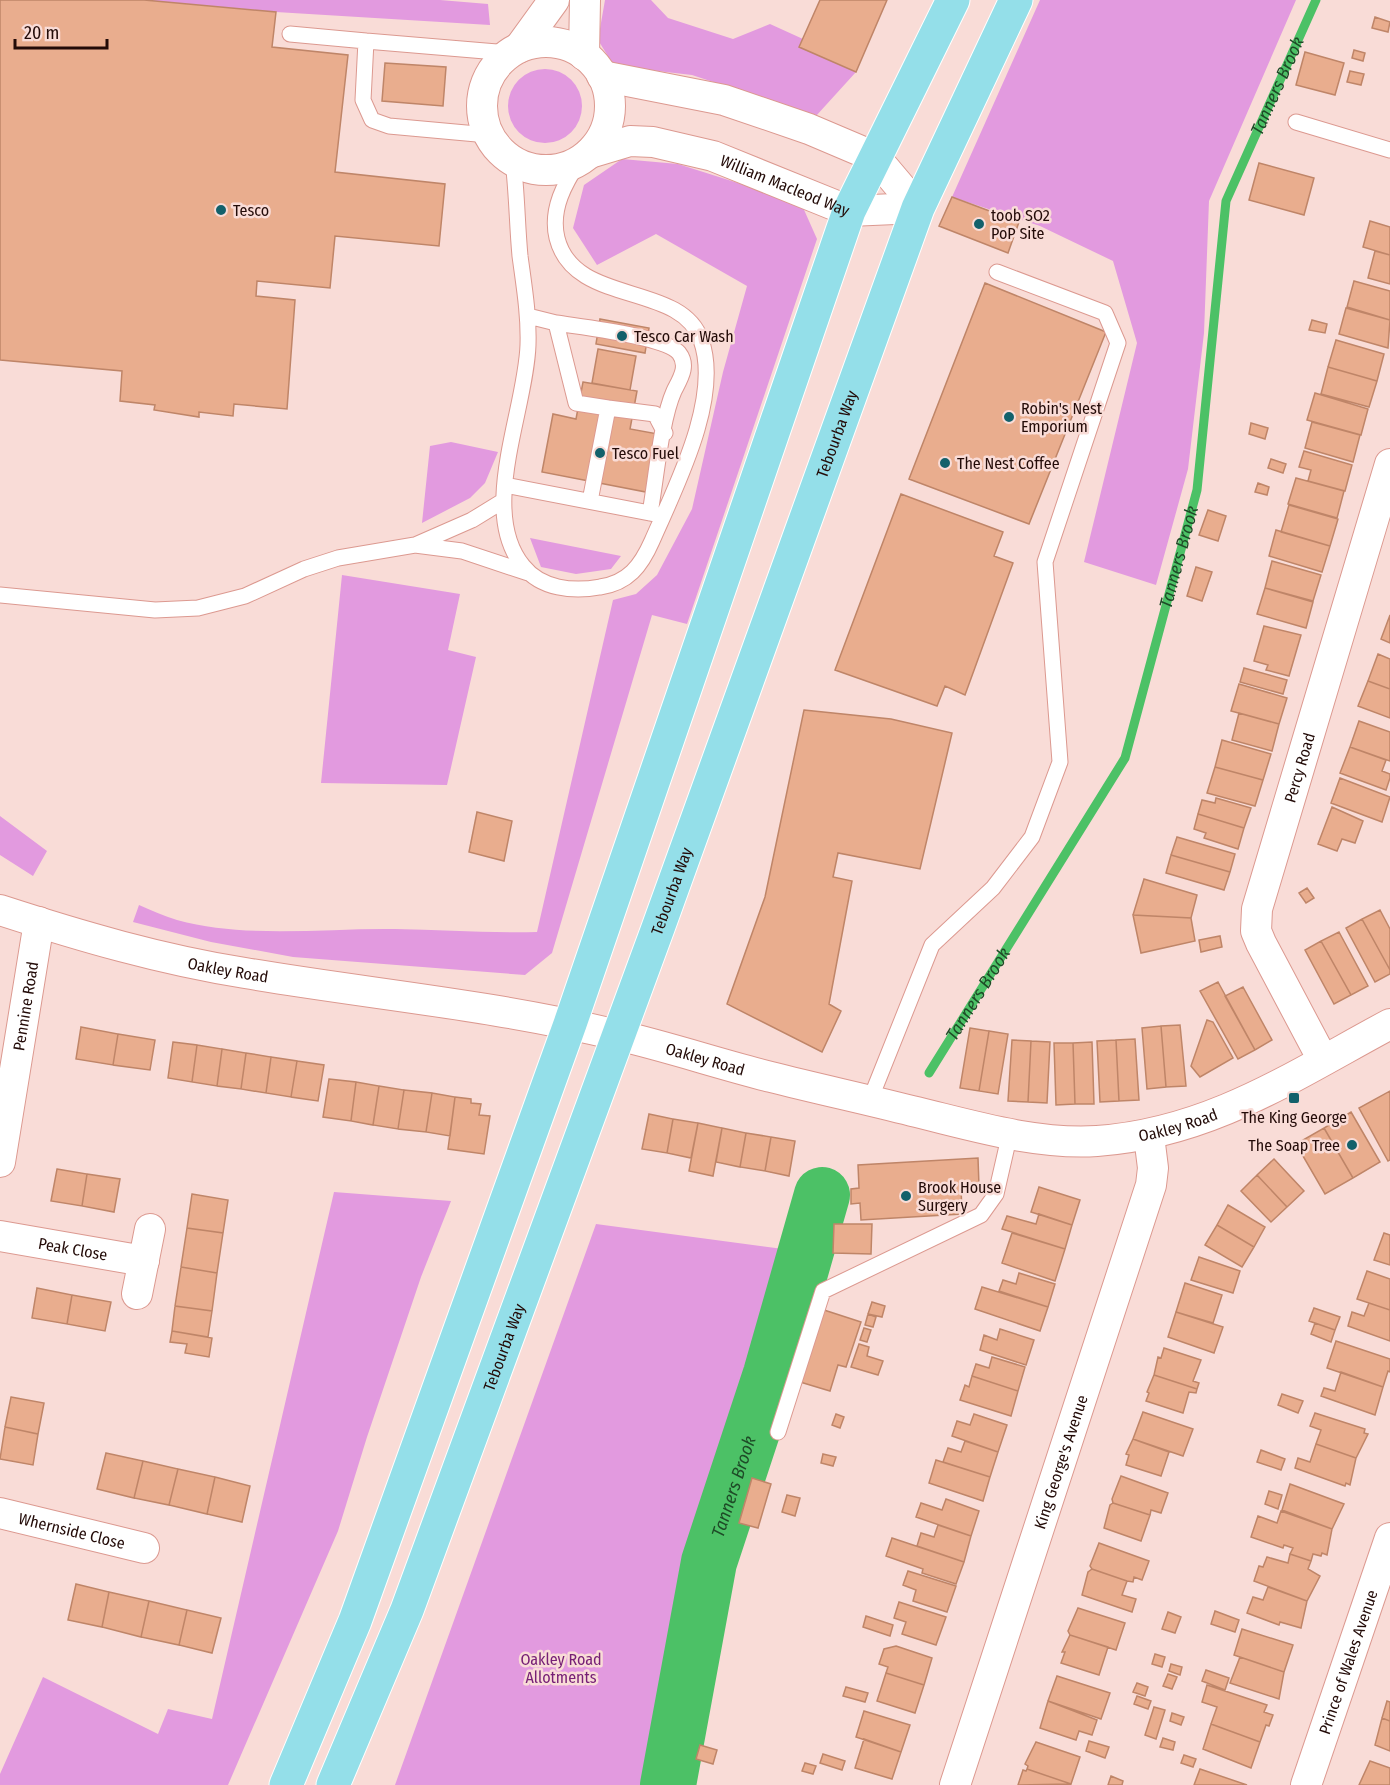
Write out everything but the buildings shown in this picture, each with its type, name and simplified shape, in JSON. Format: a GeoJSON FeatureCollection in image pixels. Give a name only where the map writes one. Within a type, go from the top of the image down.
{"type":"FeatureCollection","features":[{"type":"Feature","properties":{"kind":"main road"},"geometry":{"type":"LineString","coordinates":[[286,1785],[355,1622],[570,1024],[849,211],[953,0]]}},
{"type":"Feature","properties":{"kind":"main road","name":"Tebourba Way"},"geometry":{"type":"LineString","coordinates":[[333,1785],[406,1610],[619,1035],[918,208],[1016,0]]}},
{"type":"Feature","properties":{"kind":"street"},"geometry":{"type":"LineString","coordinates":[[554,0],[515,50],[489,76],[483,90],[482,113],[488,135],[499,150],[523,166],[547,170],[569,166],[585,156],[604,133],[610,110],[608,92],[593,65],[585,0]]}},
{"type":"Feature","properties":{"kind":"street"},"geometry":{"type":"LineString","coordinates":[[515,50],[553,42],[569,46],[593,65],[620,81],[691,91],[809,129],[875,158],[918,208]]}},
{"type":"Feature","properties":{"kind":"street","name":"William Macleod Way"},"geometry":{"type":"LineString","coordinates":[[585,156],[630,141],[681,147],[713,156],[849,211],[918,208]]}},
{"type":"Feature","properties":{"kind":"street","name":"Percy Road"},"geometry":{"type":"LineString","coordinates":[[1323,1060],[1261,943],[1256,931],[1257,909],[1390,464]]}},
{"type":"Feature","properties":{"kind":"street","name":"Oakley Road"},"geometry":{"type":"LineString","coordinates":[[0,910],[119,946],[241,973],[406,995],[570,1024],[769,1076],[1010,1133],[1062,1141],[1149,1136],[1208,1118],[1236,1107],[1390,1024]]}},
{"type":"Feature","properties":{"kind":"street","name":"Pennine Road"},"geometry":{"type":"LineString","coordinates":[[0,1162],[39,922]]}},
{"type":"Feature","properties":{"kind":"street","name":"King George's Avenue"},"geometry":{"type":"LineString","coordinates":[[955,1785],[1151,1185],[1154,1168],[1149,1136]]}},
{"type":"Feature","properties":{"kind":"street"},"geometry":{"type":"LineString","coordinates":[[137,1294],[150,1228]]}},
{"type":"Feature","properties":{"kind":"street","name":"Peak Close"},"geometry":{"type":"LineString","coordinates":[[0,1236],[144,1261]]}},
{"type":"Feature","properties":{"kind":"street","name":"Whernside Close"},"geometry":{"type":"LineString","coordinates":[[0,1513],[144,1548]]}},
{"type":"Feature","properties":{"kind":"street","name":"Prince of Wales Avenue"},"geometry":{"type":"LineString","coordinates":[[1306,1785],[1390,1538]]}},
{"type":"Feature","properties":{"kind":"lane"},"geometry":{"type":"LineString","coordinates":[[290,34],[515,50]]}},
{"type":"Feature","properties":{"kind":"lane"},"geometry":{"type":"LineString","coordinates":[[366,40],[363,100],[372,120],[389,126],[488,135]]}},
{"type":"Feature","properties":{"kind":"lane"},"geometry":{"type":"LineString","coordinates":[[1296,123],[1390,150]]}},
{"type":"Feature","properties":{"kind":"lane"},"geometry":{"type":"LineString","coordinates":[[585,156],[564,185],[556,211],[555,229],[559,245],[568,260],[579,272],[601,284],[679,313],[694,325],[702,340],[706,370],[703,402],[687,464],[657,514]]}},
{"type":"Feature","properties":{"kind":"lane"},"geometry":{"type":"LineString","coordinates":[[513,161],[528,316],[526,377],[503,501],[506,535],[529,573]]}},
{"type":"Feature","properties":{"kind":"lane"},"geometry":{"type":"LineString","coordinates":[[870,1100],[932,945],[993,888],[1032,837],[1060,762],[1045,562],[1118,343],[1105,313],[997,272]]}},
{"type":"Feature","properties":{"kind":"lane"},"geometry":{"type":"LineString","coordinates":[[415,545],[462,551],[529,573],[554,586],[574,589],[597,588],[625,580],[646,554],[657,514],[664,434],[673,394],[684,369],[684,361],[678,352],[661,342],[528,316]]}},
{"type":"Feature","properties":{"kind":"lane"},"geometry":{"type":"LineString","coordinates":[[556,322],[576,403],[656,414],[664,434]]}},
{"type":"Feature","properties":{"kind":"lane"},"geometry":{"type":"LineString","coordinates":[[590,501],[608,408]]}},
{"type":"Feature","properties":{"kind":"lane"},"geometry":{"type":"LineString","coordinates":[[505,485],[657,514]]}},
{"type":"Feature","properties":{"kind":"lane"},"geometry":{"type":"LineString","coordinates":[[0,595],[155,610],[198,608],[245,596],[304,569],[338,558],[415,545],[472,520],[503,501]]}},
{"type":"Feature","properties":{"kind":"lane"},"geometry":{"type":"LineString","coordinates":[[778,1432],[823,1291],[981,1215],[996,1194],[1010,1133]]}},
{"type":"Feature","properties":{"kind":"green space"},"geometry":{"type":"Polygon","coordinates":[[[144,0],[440,0],[488,4],[490,25],[276,12],[144,0]]]}},
{"type":"Feature","properties":{"kind":"green space"},"geometry":{"type":"Polygon","coordinates":[[[605,0],[651,0],[668,18],[733,39],[770,24],[803,39],[799,47],[856,72],[816,116],[692,75],[614,66],[598,40],[605,0]]]}},
{"type":"Feature","properties":{"kind":"green space"},"geometry":{"type":"Polygon","coordinates":[[[1040,0],[1296,0],[1209,201],[1204,333],[1188,469],[1156,585],[1084,562],[1137,343],[1113,261],[1040,226],[952,197],[1040,0]]]}},
{"type":"Feature","properties":{"kind":"green space"},"geometry":{"type":"Polygon","coordinates":[[[545,69],[559,72],[571,80],[579,92],[582,106],[579,120],[571,132],[559,140],[545,143],[531,140],[519,132],[511,120],[508,106],[511,92],[519,80],[531,72],[545,69]]]}},
{"type":"Feature","properties":{"kind":"green space"},"geometry":{"type":"Polygon","coordinates":[[[622,159],[678,164],[801,203],[817,239],[687,624],[652,615],[552,953],[525,975],[293,957],[211,942],[133,922],[139,905],[177,920],[204,926],[258,931],[395,929],[537,932],[613,600],[636,594],[657,575],[692,509],[723,372],[747,286],[656,234],[597,265],[573,228],[584,185],[622,159]]]}},
{"type":"Feature","properties":{"kind":"green space"},"geometry":{"type":"Polygon","coordinates":[[[451,442],[498,452],[485,483],[470,498],[422,523],[430,446],[451,442]]]}},
{"type":"Feature","properties":{"kind":"green space"},"geometry":{"type":"Polygon","coordinates":[[[530,538],[621,556],[611,569],[576,574],[541,567],[530,538]]]}},
{"type":"Feature","properties":{"kind":"green space"},"geometry":{"type":"Polygon","coordinates":[[[342,575],[460,594],[448,650],[476,657],[447,785],[321,783],[342,575]]]}},
{"type":"Feature","properties":{"kind":"green space"},"geometry":{"type":"Polygon","coordinates":[[[0,816],[47,851],[33,876],[0,855],[0,816]]]}},
{"type":"Feature","properties":{"kind":"green space"},"geometry":{"type":"Polygon","coordinates":[[[334,1192],[451,1201],[421,1277],[338,1531],[228,1785],[0,1785],[0,1774],[43,1677],[158,1734],[168,1709],[212,1719],[334,1192]]]}},
{"type":"Feature","properties":{"kind":"green space","name":"Oakley Road Allotments"},"geometry":{"type":"Polygon","coordinates":[[[596,1224],[791,1250],[749,1402],[700,1561],[658,1785],[395,1785],[596,1224]]]}},
{"type":"Feature","properties":{"kind":"waterway","name":"Tanners Brook"},"geometry":{"type":"LineString","coordinates":[[929,1073],[1125,758],[1197,490],[1226,201],[1316,0]]}},
{"type":"Feature","properties":{"kind":"waterway","name":"Tanners Brook"},"geometry":{"type":"LineString","coordinates":[[668,1785],[709,1562],[771,1374],[822,1195]]}},
{"type":"Feature","properties":{"kind":"place","name":"Tesco"},"geometry":{"type":"Point","coordinates":[221,210]}},
{"type":"Feature","properties":{"kind":"place","name":"toob SO2 PoP Site"},"geometry":{"type":"Point","coordinates":[979,224]}},
{"type":"Feature","properties":{"kind":"place","name":"Tesco Car Wash"},"geometry":{"type":"Point","coordinates":[622,336]}},
{"type":"Feature","properties":{"kind":"place","name":"Robin's Nest Emporium"},"geometry":{"type":"Point","coordinates":[1009,417]}},
{"type":"Feature","properties":{"kind":"place","name":"Tesco Fuel"},"geometry":{"type":"Point","coordinates":[600,453]}},
{"type":"Feature","properties":{"kind":"place","name":"The Nest Coffee"},"geometry":{"type":"Point","coordinates":[945,463]}},
{"type":"Feature","properties":{"kind":"place","name":"The King George"},"geometry":{"type":"Point","coordinates":[1294,1098]}},
{"type":"Feature","properties":{"kind":"place","name":"The Soap Tree"},"geometry":{"type":"Point","coordinates":[1352,1145]}},
{"type":"Feature","properties":{"kind":"place","name":"Brook House Surgery"},"geometry":{"type":"Point","coordinates":[906,1196]}}]}
